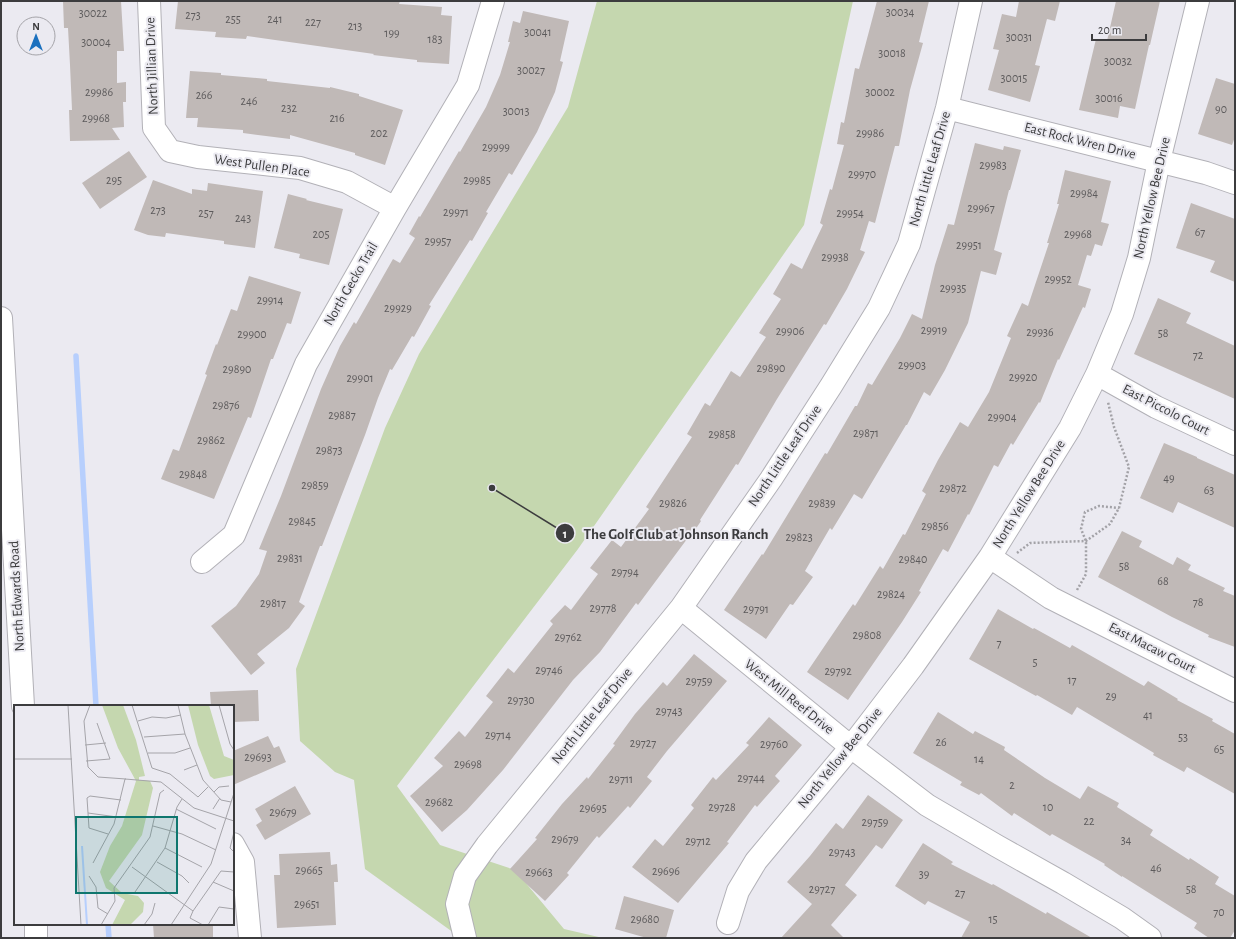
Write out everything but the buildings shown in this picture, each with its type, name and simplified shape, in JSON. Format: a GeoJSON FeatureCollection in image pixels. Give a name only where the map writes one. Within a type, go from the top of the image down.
{"type":"FeatureCollection","features":[{"type":"Feature","properties":{"kind":"street","name":"North Jillian Drive"},"geometry":{"type":"LineString","coordinates":[[149,1],[154,128],[170,151]]}},
{"type":"Feature","properties":{"kind":"street","name":"North Gecko Trail"},"geometry":{"type":"LineString","coordinates":[[202,562],[234,535],[306,364],[395,208],[468,85],[493,1]]}},
{"type":"Feature","properties":{"kind":"street","name":"North Little Leaf Drive"},"geometry":{"type":"LineString","coordinates":[[465,938],[456,904],[465,876],[487,845],[681,608],[771,479],[879,308],[909,244],[947,108],[971,1]]}},
{"type":"Feature","properties":{"kind":"street","name":"North Yellow Bee Drive"},"geometry":{"type":"LineString","coordinates":[[728,923],[738,891],[756,861],[851,747],[998,562],[1070,428],[1097,374],[1122,314],[1139,258],[1159,161],[1198,1]]}},
{"type":"Feature","properties":{"kind":"street","name":"East Rock Wren Drive"},"geometry":{"type":"LineString","coordinates":[[947,108],[1206,173],[1235,183]]}},
{"type":"Feature","properties":{"kind":"street","name":"West Pullen Place"},"geometry":{"type":"LineString","coordinates":[[170,151],[198,157],[300,168],[347,182],[395,208]]}},
{"type":"Feature","properties":{"kind":"street","name":"North Edwards Road"},"geometry":{"type":"LineString","coordinates":[[1,318],[23,705]]}},
{"type":"Feature","properties":{"kind":"street","name":"East Piccolo Court"},"geometry":{"type":"LineString","coordinates":[[1097,374],[1156,407],[1235,444]]}},
{"type":"Feature","properties":{"kind":"street","name":"East Macaw Court"},"geometry":{"type":"LineString","coordinates":[[998,562],[1051,598],[1235,691]]}},
{"type":"Feature","properties":{"kind":"street","name":"West Mill Reef Drive"},"geometry":{"type":"LineString","coordinates":[[681,608],[851,747],[927,805],[1122,918],[1150,938]]}},
{"type":"Feature","properties":{"kind":"street"},"geometry":{"type":"LineString","coordinates":[[234,846],[244,862],[250,938]]}},
{"type":"Feature","properties":{"kind":"street"},"geometry":{"type":"LineString","coordinates":[[36,925],[36,938]]}},
{"type":"Feature","properties":{"kind":"path"},"geometry":{"type":"LineString","coordinates":[[998,562],[1014,554],[1030,543],[1086,541],[1110,524],[1119,508],[1129,467],[1114,427],[1107,400],[1116,385]]}},
{"type":"Feature","properties":{"kind":"path"},"geometry":{"type":"LineString","coordinates":[[1068,606],[1086,574],[1086,541],[1081,529],[1085,512],[1099,506],[1119,508]]}},
{"type":"Feature","properties":{"kind":"green space"},"geometry":{"type":"Polygon","coordinates":[[[597,1],[853,1],[804,225],[578,549],[397,786],[440,845],[515,870],[564,929],[603,938],[461,938],[365,869],[354,780],[335,772],[300,741],[296,669],[385,428],[419,354],[568,107],[597,1]]]}},
{"type":"Feature","properties":{"kind":"waterway"},"geometry":{"type":"LineString","coordinates":[[76,356],[96,705]]}},
{"type":"Feature","properties":{"kind":"waterway"},"geometry":{"type":"LineString","coordinates":[[108,925],[109,938]]}},
{"type":"Feature","properties":{"kind":"place","name":"The Golf Club at Johnson Ranch"},"geometry":{"type":"Point","coordinates":[492,488]}}]}
